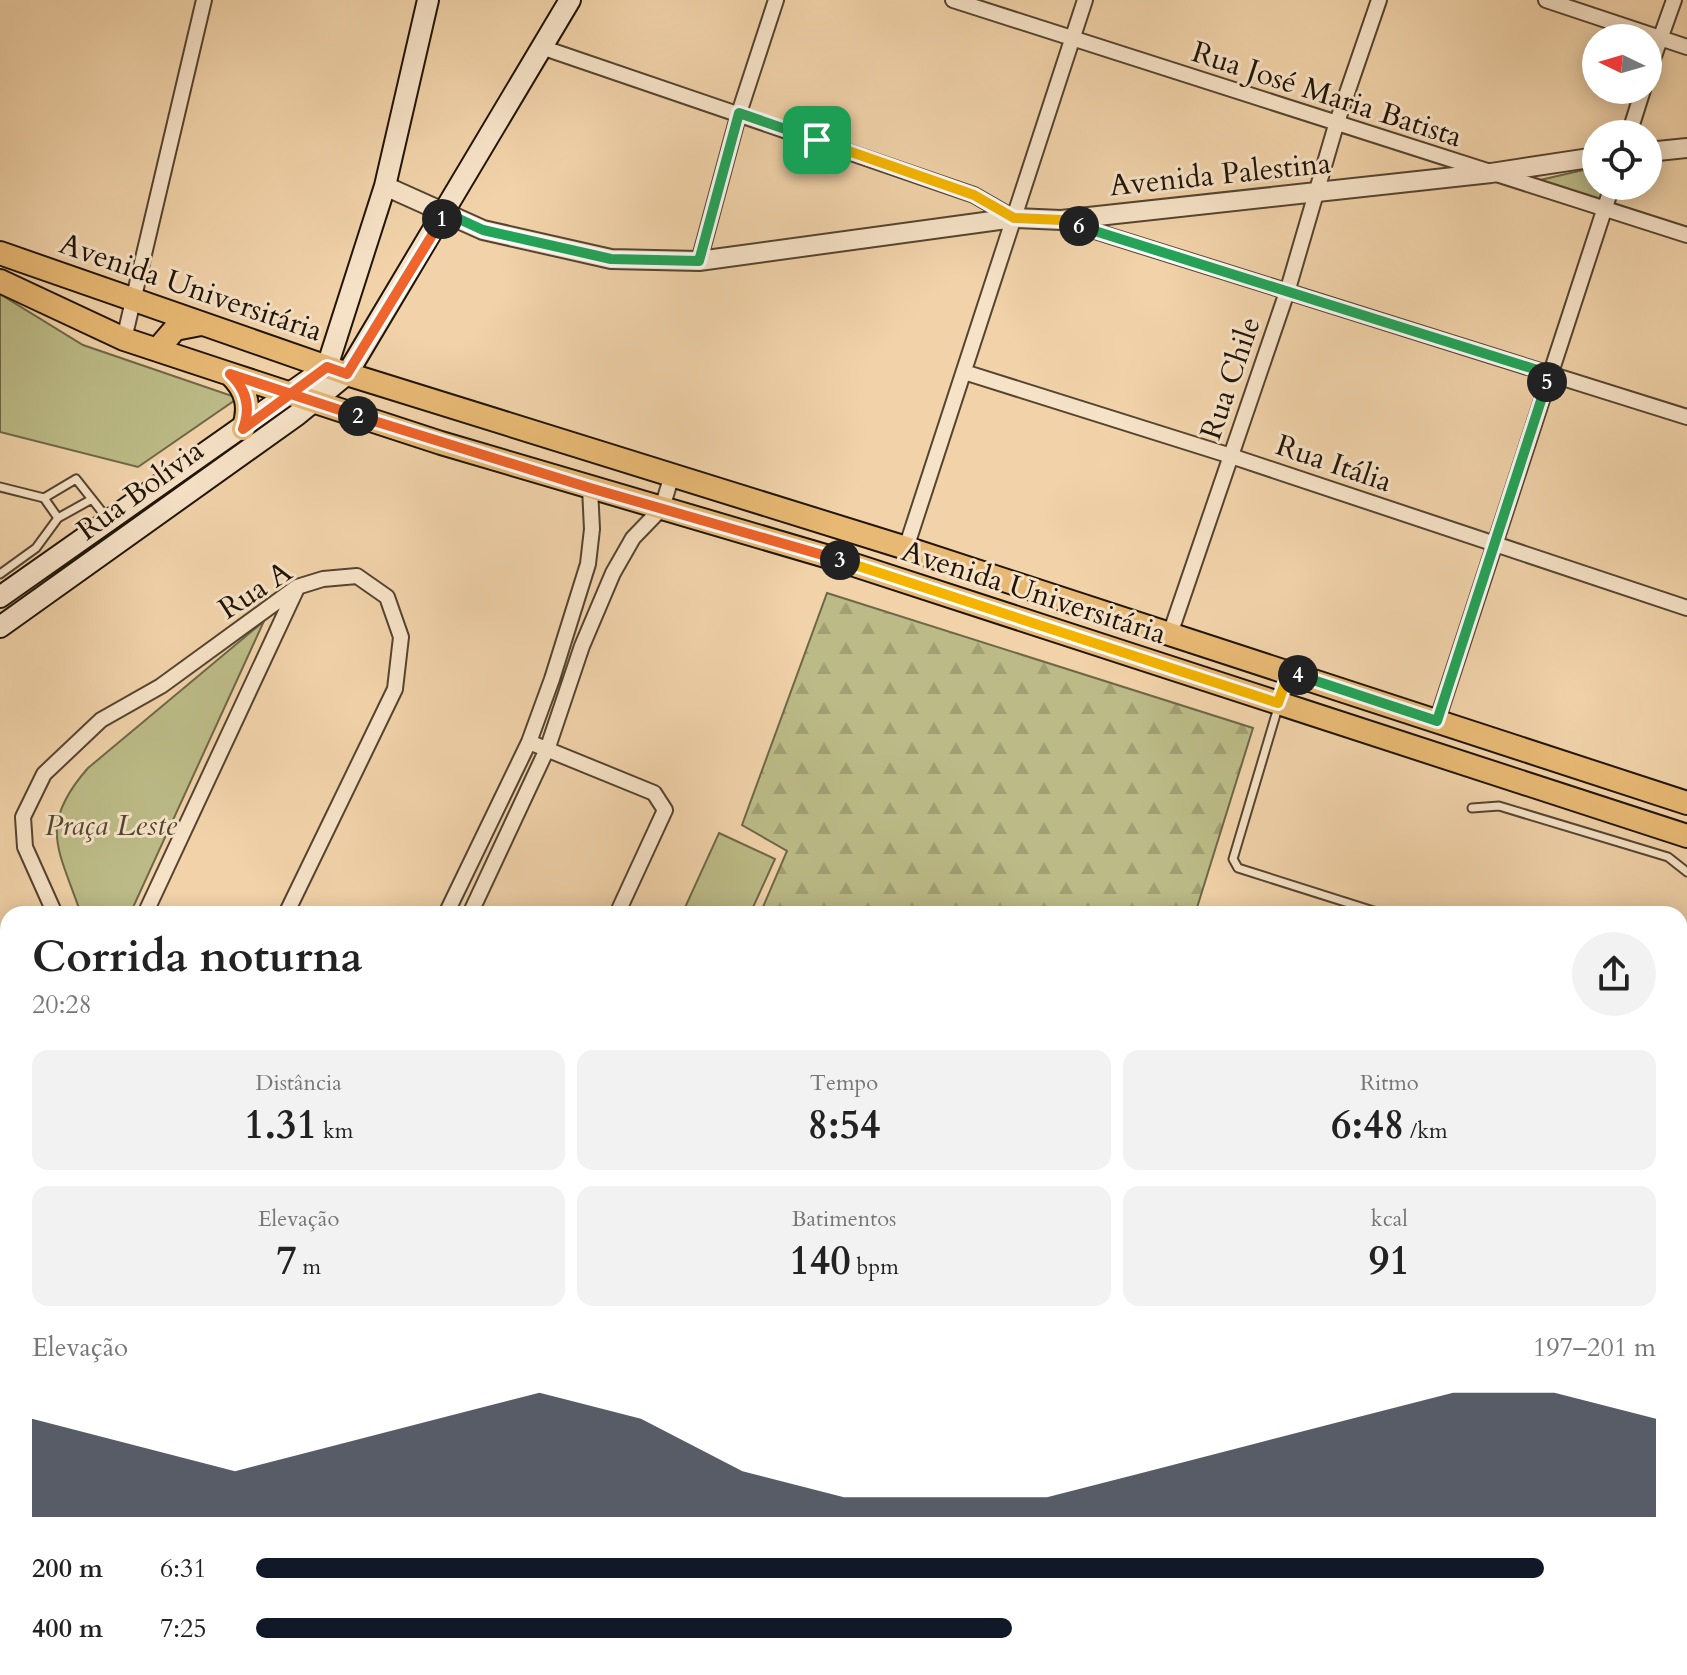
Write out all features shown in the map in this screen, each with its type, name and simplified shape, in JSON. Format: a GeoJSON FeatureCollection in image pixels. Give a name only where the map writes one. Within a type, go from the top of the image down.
{"type":"FeatureCollection","features":[{"type":"Feature","properties":{"kind":"main road"},"geometry":{"type":"LineString","coordinates":[[337,370],[385,186],[428,0]]}},
{"type":"Feature","properties":{"kind":"main road"},"geometry":{"type":"LineString","coordinates":[[337,370],[446,213],[570,0]]}},
{"type":"Feature","properties":{"kind":"main road","name":"Avenida Universitária"},"geometry":{"type":"LineString","coordinates":[[0,253],[337,370],[906,548],[1687,803]]}},
{"type":"Feature","properties":{"kind":"main road","name":"Avenida Universitária"},"geometry":{"type":"LineString","coordinates":[[0,281],[124,339],[314,402],[590,488],[839,560],[1687,836]]}},
{"type":"Feature","properties":{"kind":"main road"},"geometry":{"type":"LineString","coordinates":[[157,350],[175,329],[202,324]]}},
{"type":"Feature","properties":{"kind":"main road","name":"Rua Bolívia"},"geometry":{"type":"LineString","coordinates":[[0,597],[291,394],[337,370]]}},
{"type":"Feature","properties":{"kind":"main road","name":"Rua Bolívia"},"geometry":{"type":"LineString","coordinates":[[0,627],[314,402],[337,370]]}},
{"type":"Feature","properties":{"kind":"main road"},"geometry":{"type":"LineString","coordinates":[[230,374],[241,386],[247,402],[243,429]]}},
{"type":"Feature","properties":{"kind":"main road"},"geometry":{"type":"LineString","coordinates":[[441,443],[455,428],[454,406]]}},
{"type":"Feature","properties":{"kind":"main road"},"geometry":{"type":"LineString","coordinates":[[718,524],[728,492]]}},
{"type":"Feature","properties":{"kind":"street"},"geometry":{"type":"LineString","coordinates":[[124,339],[136,300],[204,0]]}},
{"type":"Feature","properties":{"kind":"street"},"geometry":{"type":"LineString","coordinates":[[699,261],[739,113],[776,0]]}},
{"type":"Feature","properties":{"kind":"street","name":"Rua José Maria Batista"},"geometry":{"type":"LineString","coordinates":[[953,0],[1336,125],[1606,206],[1687,235]]}},
{"type":"Feature","properties":{"kind":"street"},"geometry":{"type":"LineString","coordinates":[[906,548],[1085,0]]}},
{"type":"Feature","properties":{"kind":"street","name":"Rua Chile"},"geometry":{"type":"LineString","coordinates":[[1170,634],[1288,289],[1336,125],[1379,0]]}},
{"type":"Feature","properties":{"kind":"street"},"geometry":{"type":"LineString","coordinates":[[1546,0],[1618,24]]}},
{"type":"Feature","properties":{"kind":"street"},"geometry":{"type":"LineString","coordinates":[[1662,33],[1674,0]]}},
{"type":"Feature","properties":{"kind":"street"},"geometry":{"type":"LineString","coordinates":[[1662,39],[1687,47]]}},
{"type":"Feature","properties":{"kind":"street"},"geometry":{"type":"LineString","coordinates":[[544,48],[974,195],[1014,218]]}},
{"type":"Feature","properties":{"kind":"street"},"geometry":{"type":"LineString","coordinates":[[1662,151],[1687,148]]}},
{"type":"Feature","properties":{"kind":"street","name":"Avenida Palestina"},"geometry":{"type":"LineString","coordinates":[[385,186],[483,230],[611,259],[699,261],[964,228],[1014,218],[1061,220],[1491,173],[1582,159]]}},
{"type":"Feature","properties":{"kind":"street"},"geometry":{"type":"LineString","coordinates":[[1437,721],[1608,200]]}},
{"type":"Feature","properties":{"kind":"street"},"geometry":{"type":"LineString","coordinates":[[1061,220],[1687,417]]}},
{"type":"Feature","properties":{"kind":"street","name":"Rua Itália"},"geometry":{"type":"LineString","coordinates":[[964,372],[1231,456],[1687,608]]}},
{"type":"Feature","properties":{"kind":"street"},"geometry":{"type":"LineString","coordinates":[[474,906],[548,747],[582,646],[613,573],[633,538],[662,508],[672,475]]}},
{"type":"Feature","properties":{"kind":"street"},"geometry":{"type":"LineString","coordinates":[[450,906],[529,742],[552,679],[588,564],[592,529],[590,488]]}},
{"type":"Feature","properties":{"kind":"street"},"geometry":{"type":"LineString","coordinates":[[588,564],[613,573]]}},
{"type":"Feature","properties":{"kind":"street","name":"Rua A"},"geometry":{"type":"LineString","coordinates":[[51,906],[25,847],[23,817],[44,774],[101,720],[161,686],[297,587],[323,579],[357,576],[387,597],[401,637],[395,689],[290,906]]}},
{"type":"Feature","properties":{"kind":"street"},"geometry":{"type":"LineString","coordinates":[[149,906],[297,587]]}},
{"type":"Feature","properties":{"kind":"street"},"geometry":{"type":"LineString","coordinates":[[564,638],[582,646]]}},
{"type":"Feature","properties":{"kind":"street"},"geometry":{"type":"LineString","coordinates":[[552,679],[568,685]]}},
{"type":"Feature","properties":{"kind":"street"},"geometry":{"type":"LineString","coordinates":[[529,742],[548,747],[654,793],[665,810],[621,906]]}},
{"type":"Feature","properties":{"kind":"lane"},"geometry":{"type":"LineString","coordinates":[[44,498],[76,479],[109,520]]}},
{"type":"Feature","properties":{"kind":"lane"},"geometry":{"type":"LineString","coordinates":[[0,487],[44,498],[58,518]]}},
{"type":"Feature","properties":{"kind":"lane"},"geometry":{"type":"LineString","coordinates":[[0,574],[36,548],[58,518],[92,499]]}},
{"type":"Feature","properties":{"kind":"lane"},"geometry":{"type":"LineString","coordinates":[[1289,672],[1233,859],[1238,868],[1356,906]]}},
{"type":"Feature","properties":{"kind":"lane"},"geometry":{"type":"LineString","coordinates":[[1472,808],[1499,806],[1668,857],[1687,872]]}},
{"type":"Feature","properties":{"kind":"green space"},"geometry":{"type":"Polygon","coordinates":[[[1582,170],[1582,197],[1536,181],[1582,170]]]}},
{"type":"Feature","properties":{"kind":"green space"},"geometry":{"type":"Polygon","coordinates":[[[0,294],[83,345],[238,398],[138,467],[0,432],[0,294]]]}},
{"type":"Feature","properties":{"kind":"green space"},"geometry":{"type":"Polygon","coordinates":[[[827,593],[1253,728],[1197,906],[763,906],[787,851],[742,825],[827,593]]]}},
{"type":"Feature","properties":{"kind":"green space","name":"Praça Leste"},"geometry":{"type":"Polygon","coordinates":[[[264,621],[134,906],[78,906],[60,855],[57,838],[62,806],[88,768],[264,621]]]}},
{"type":"Feature","properties":{"kind":"green space"},"geometry":{"type":"Polygon","coordinates":[[[719,833],[775,859],[754,906],[686,906],[719,833]]]}},
{"type":"Feature","properties":{"kind":"route"},"geometry":{"type":"LineString","coordinates":[[817,140],[739,113],[699,261],[611,259],[483,230],[446,213],[347,374],[327,367],[291,394],[243,429],[247,402],[241,386],[230,374],[291,394],[441,443],[839,560],[1278,703],[1289,672],[1437,721],[1550,374],[1061,220],[1014,218],[974,195],[817,140]]}}]}
